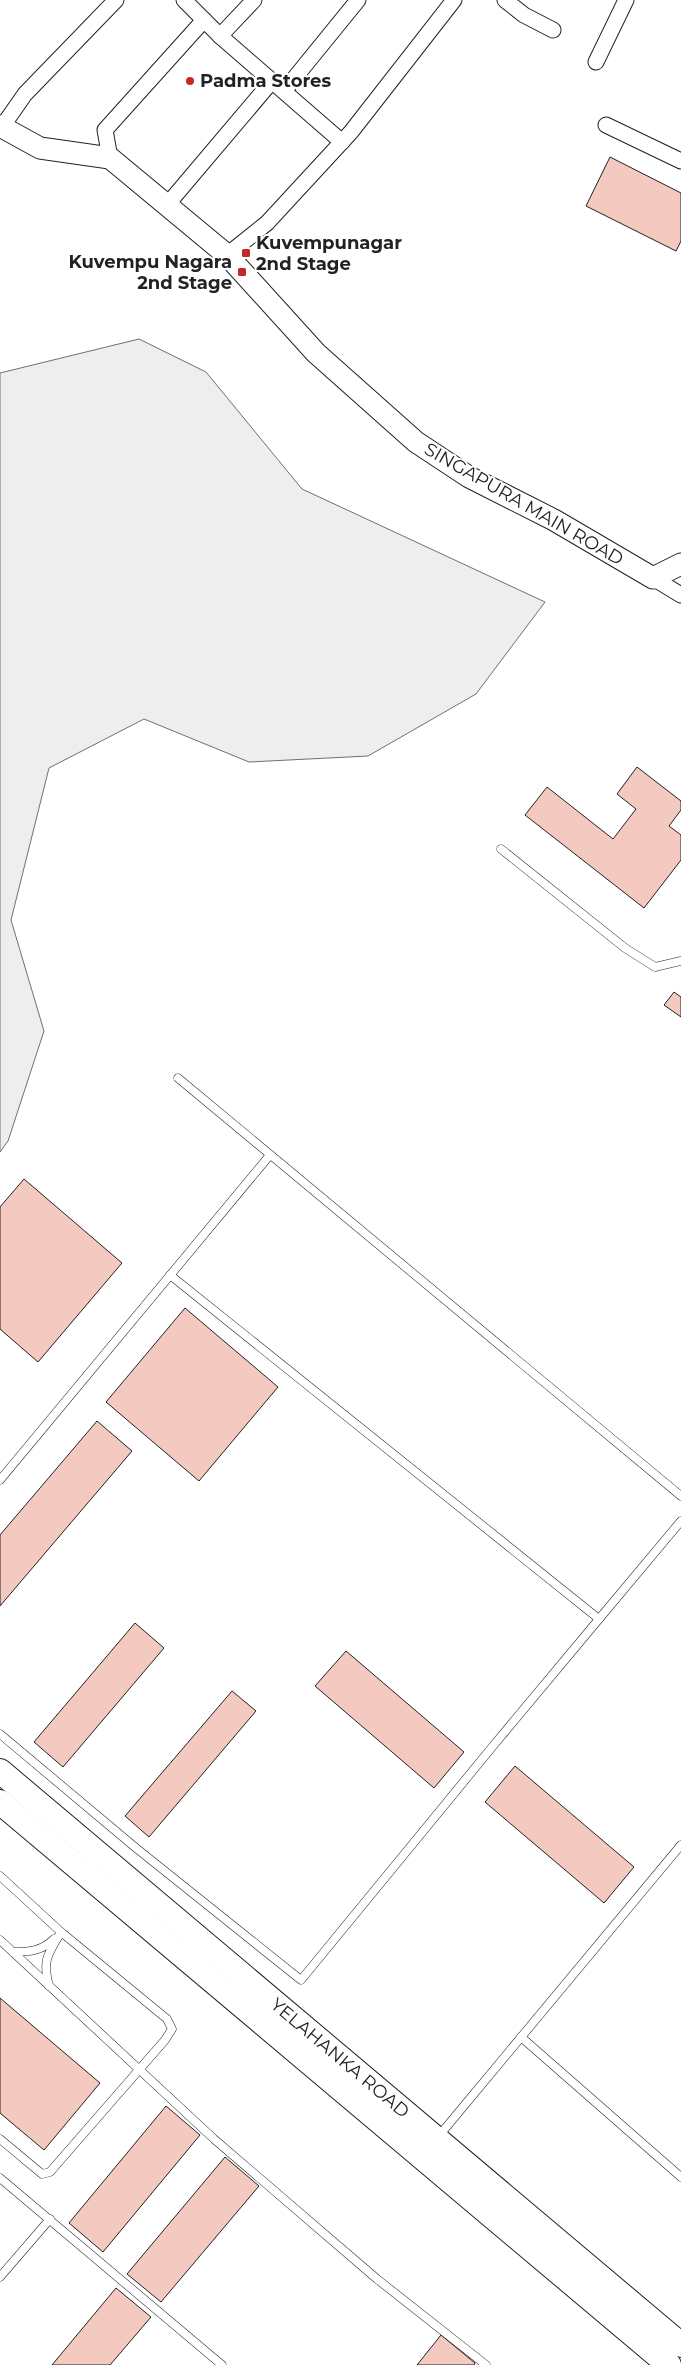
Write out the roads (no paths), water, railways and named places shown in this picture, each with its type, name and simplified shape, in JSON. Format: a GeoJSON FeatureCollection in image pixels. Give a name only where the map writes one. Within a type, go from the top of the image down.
{"type":"FeatureCollection","features":[{"type":"Feature","properties":{"kind":"main road","name":"YELAHANKA ROAD"},"geometry":{"type":"LineString","coordinates":[[0,1771],[681,2345]]}},
{"type":"Feature","properties":{"kind":"main road","name":"YELAHANKA ROAD"},"geometry":{"type":"LineString","coordinates":[[0,1802],[669,2365]]}},
{"type":"Feature","properties":{"kind":"street"},"geometry":{"type":"LineString","coordinates":[[116,0],[25,94],[1,127],[40,148],[110,158],[105,130],[204,20]]}},
{"type":"Feature","properties":{"kind":"street"},"geometry":{"type":"LineString","coordinates":[[184,0],[220,36],[342,142]]}},
{"type":"Feature","properties":{"kind":"street"},"geometry":{"type":"LineString","coordinates":[[220,36],[254,0]]}},
{"type":"Feature","properties":{"kind":"street"},"geometry":{"type":"LineString","coordinates":[[167,205],[358,0]]}},
{"type":"Feature","properties":{"kind":"street"},"geometry":{"type":"LineString","coordinates":[[227,255],[267,223],[342,142],[454,0]]}},
{"type":"Feature","properties":{"kind":"street"},"geometry":{"type":"LineString","coordinates":[[506,0],[524,14],[553,30]]}},
{"type":"Feature","properties":{"kind":"street"},"geometry":{"type":"LineString","coordinates":[[596,62],[626,0]]}},
{"type":"Feature","properties":{"kind":"street"},"geometry":{"type":"LineString","coordinates":[[606,125],[681,161]]}},
{"type":"Feature","properties":{"kind":"street","name":"SINGAPURA MAIN ROAD"},"geometry":{"type":"LineString","coordinates":[[110,158],[227,255],[316,353],[416,442],[469,477],[554,520],[653,578]]}},
{"type":"Feature","properties":{"kind":"street"},"geometry":{"type":"LineString","coordinates":[[653,578],[681,564]]}},
{"type":"Feature","properties":{"kind":"street"},"geometry":{"type":"LineString","coordinates":[[653,578],[681,595]]}},
{"type":"Feature","properties":{"kind":"lane"},"geometry":{"type":"LineString","coordinates":[[501,849],[625,948],[655,967],[681,961]]}},
{"type":"Feature","properties":{"kind":"lane"},"geometry":{"type":"LineString","coordinates":[[178,1078],[681,1496]]}},
{"type":"Feature","properties":{"kind":"lane"},"geometry":{"type":"LineString","coordinates":[[0,1480],[270,1155]]}},
{"type":"Feature","properties":{"kind":"lane"},"geometry":{"type":"LineString","coordinates":[[170,1274],[599,1620]]}},
{"type":"Feature","properties":{"kind":"lane"},"geometry":{"type":"LineString","coordinates":[[0,1734],[136,1848],[301,1980],[681,1521]]}},
{"type":"Feature","properties":{"kind":"lane"},"geometry":{"type":"LineString","coordinates":[[436,2138],[681,1845]]}},
{"type":"Feature","properties":{"kind":"lane"},"geometry":{"type":"LineString","coordinates":[[0,1876],[60,1932],[167,2019],[172,2029],[140,2070],[50,2172],[42,2174],[0,2139]]}},
{"type":"Feature","properties":{"kind":"lane"},"geometry":{"type":"LineString","coordinates":[[13,1952],[34,1952],[49,1944],[60,1932]]}},
{"type":"Feature","properties":{"kind":"lane"},"geometry":{"type":"LineString","coordinates":[[49,1986],[45,1969],[49,1952],[60,1932]]}},
{"type":"Feature","properties":{"kind":"lane"},"geometry":{"type":"LineString","coordinates":[[0,1940],[214,2139],[369,2272],[486,2365]]}},
{"type":"Feature","properties":{"kind":"lane"},"geometry":{"type":"LineString","coordinates":[[521,2037],[681,2177]]}},
{"type":"Feature","properties":{"kind":"lane"},"geometry":{"type":"LineString","coordinates":[[0,2178],[222,2365]]}},
{"type":"Feature","properties":{"kind":"lane"},"geometry":{"type":"LineString","coordinates":[[0,2277],[50,2219]]}},
{"type":"Feature","properties":{"kind":"place","name":"Padma Stores"},"geometry":{"type":"Point","coordinates":[190,81]}},
{"type":"Feature","properties":{"kind":"place","name":"Kuvempunagar 2nd Stage"},"geometry":{"type":"Point","coordinates":[246,253]}},
{"type":"Feature","properties":{"kind":"place","name":"Kuvempu Nagara 2nd Stage"},"geometry":{"type":"Point","coordinates":[242,272]}}]}
